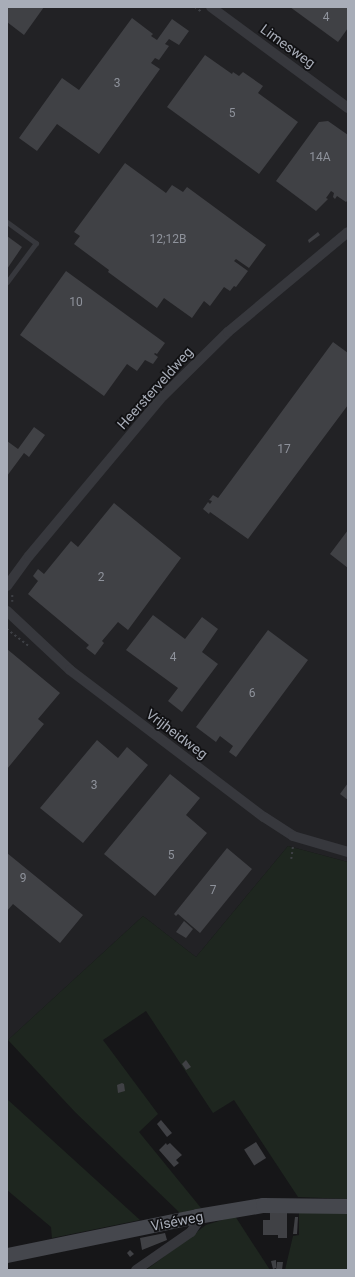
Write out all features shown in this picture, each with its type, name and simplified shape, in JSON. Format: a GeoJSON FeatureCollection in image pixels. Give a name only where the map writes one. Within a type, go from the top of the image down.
{"type":"FeatureCollection","features":[{"type":"Feature","properties":{"kind":"main road","name":"Viséweg"},"geometry":{"type":"LineString","coordinates":[[7,1255],[197,1216],[263,1205],[348,1206]]}},
{"type":"Feature","properties":{"kind":"street","name":"Limesweg"},"geometry":{"type":"LineString","coordinates":[[212,7],[348,108]]}},
{"type":"Feature","properties":{"kind":"street","name":"Heersterveldweg"},"geometry":{"type":"LineString","coordinates":[[11,588],[29,556],[163,396],[228,332],[348,232]]}},
{"type":"Feature","properties":{"kind":"street","name":"Vrijheidweg"},"geometry":{"type":"LineString","coordinates":[[10,608],[70,670],[264,817],[293,836],[348,852]]}},
{"type":"Feature","properties":{"kind":"street"},"geometry":{"type":"LineString","coordinates":[[136,1270],[191,1232],[197,1223],[197,1216]]}},
{"type":"Feature","properties":{"kind":"lane"},"geometry":{"type":"LineString","coordinates":[[7,222],[36,243],[7,282]]}},
{"type":"Feature","properties":{"kind":"path"},"geometry":{"type":"LineString","coordinates":[[10,608],[12,595],[11,588]]}},
{"type":"Feature","properties":{"kind":"shaded area"},"geometry":{"type":"Polygon","coordinates":[[[7,7],[348,7],[348,862],[288,846],[196,957],[143,916],[7,1041],[7,7]]]}},
{"type":"Feature","properties":{"kind":"shaded area"},"geometry":{"type":"Polygon","coordinates":[[[288,846],[348,862],[348,1199],[298,1197],[234,1100],[213,1113],[146,1011],[103,1040],[158,1114],[139,1132],[201,1208],[180,1213],[75,1112],[8,1040],[143,916],[196,957],[288,846]]]}},
{"type":"Feature","properties":{"kind":"shaded area"},"geometry":{"type":"Polygon","coordinates":[[[7,1099],[140,1220],[52,1238],[51,1227],[7,1190],[7,1099]]]}},
{"type":"Feature","properties":{"kind":"shaded area"},"geometry":{"type":"Polygon","coordinates":[[[299,1211],[348,1212],[348,1270],[285,1270],[293,1236],[299,1235],[299,1211]]]}},
{"type":"Feature","properties":{"kind":"shaded area"},"geometry":{"type":"Polygon","coordinates":[[[235,1216],[270,1270],[146,1270],[206,1225],[235,1216]]]}},
{"type":"Feature","properties":{"kind":"building"},"geometry":{"type":"Polygon","coordinates":[[[7,7],[44,7],[24,35],[7,22],[7,7]]]}},
{"type":"Feature","properties":{"kind":"building"},"geometry":{"type":"Polygon","coordinates":[[[290,7],[348,7],[348,28],[338,42],[290,7]]]}},
{"type":"Feature","properties":{"kind":"building"},"geometry":{"type":"Polygon","coordinates":[[[132,18],[153,34],[151,36],[157,40],[172,19],[189,31],[179,45],[169,39],[165,44],[169,46],[159,60],[155,58],[151,63],[160,69],[99,154],[57,124],[37,151],[19,138],[62,78],[79,90],[132,18]]]}},
{"type":"Feature","properties":{"kind":"building"},"geometry":{"type":"Polygon","coordinates":[[[205,55],[232,74],[233,72],[239,76],[243,72],[263,86],[258,93],[298,122],[259,174],[167,107],[205,55]]]}},
{"type":"Feature","properties":{"kind":"building"},"geometry":{"type":"Polygon","coordinates":[[[328,121],[348,135],[348,200],[346,202],[337,196],[335,199],[333,197],[334,193],[331,191],[326,198],[328,199],[316,211],[276,181],[319,122],[328,121]]]}},
{"type":"Feature","properties":{"kind":"building"},"geometry":{"type":"Polygon","coordinates":[[[125,163],[166,193],[172,185],[183,192],[187,187],[266,245],[249,268],[236,259],[234,261],[248,271],[236,287],[234,286],[230,291],[224,287],[210,306],[204,301],[192,318],[164,298],[157,308],[108,272],[109,270],[74,244],[80,236],[74,232],[125,163]]]}},
{"type":"Feature","properties":{"kind":"building"},"geometry":{"type":"Polygon","coordinates":[[[318,232],[320,235],[309,243],[308,240],[318,232]]]}},
{"type":"Feature","properties":{"kind":"building"},"geometry":{"type":"Polygon","coordinates":[[[7,236],[22,247],[7,269],[7,236]]]}},
{"type":"Feature","properties":{"kind":"building"},"geometry":{"type":"Polygon","coordinates":[[[66,271],[165,343],[157,354],[154,354],[158,357],[153,364],[145,360],[137,371],[127,364],[104,396],[20,335],[66,271]]]}},
{"type":"Feature","properties":{"kind":"building"},"geometry":{"type":"Polygon","coordinates":[[[333,342],[348,353],[348,405],[248,539],[210,512],[209,514],[203,509],[208,502],[210,504],[212,501],[209,500],[213,495],[218,498],[333,342]]]}},
{"type":"Feature","properties":{"kind":"building"},"geometry":{"type":"Polygon","coordinates":[[[34,427],[45,435],[29,457],[24,453],[7,476],[7,441],[18,449],[34,427]]]}},
{"type":"Feature","properties":{"kind":"building"},"geometry":{"type":"Polygon","coordinates":[[[114,503],[181,558],[128,630],[118,622],[102,641],[104,643],[95,655],[86,648],[89,645],[28,594],[38,581],[33,576],[38,569],[44,574],[71,541],[78,547],[114,503]]]}},
{"type":"Feature","properties":{"kind":"building"},"geometry":{"type":"Polygon","coordinates":[[[348,530],[348,568],[330,554],[348,530]]]}},
{"type":"Feature","properties":{"kind":"building"},"geometry":{"type":"Polygon","coordinates":[[[153,615],[185,639],[202,617],[218,629],[202,652],[218,664],[182,712],[168,701],[178,688],[126,650],[153,615]]]}},
{"type":"Feature","properties":{"kind":"building"},"geometry":{"type":"Polygon","coordinates":[[[268,630],[308,660],[236,757],[229,752],[233,746],[220,736],[216,742],[196,727],[268,630]]]}},
{"type":"Feature","properties":{"kind":"building"},"geometry":{"type":"Polygon","coordinates":[[[7,649],[60,693],[38,719],[44,724],[7,769],[7,649]]]}},
{"type":"Feature","properties":{"kind":"building"},"geometry":{"type":"Polygon","coordinates":[[[97,740],[118,758],[127,747],[148,765],[83,843],[40,808],[97,740]]]}},
{"type":"Feature","properties":{"kind":"building"},"geometry":{"type":"Polygon","coordinates":[[[170,774],[200,798],[186,815],[207,833],[155,896],[104,854],[170,774]]]}},
{"type":"Feature","properties":{"kind":"building"},"geometry":{"type":"Polygon","coordinates":[[[348,783],[348,800],[340,794],[348,783]]]}},
{"type":"Feature","properties":{"kind":"building"},"geometry":{"type":"Polygon","coordinates":[[[227,848],[252,869],[200,933],[178,914],[176,916],[174,914],[227,848]]]}},
{"type":"Feature","properties":{"kind":"building"},"geometry":{"type":"Polygon","coordinates":[[[7,853],[83,915],[60,943],[13,904],[7,911],[7,853]]]}},
{"type":"Feature","properties":{"kind":"building"},"geometry":{"type":"Polygon","coordinates":[[[184,921],[193,929],[186,938],[176,932],[184,921]]]}},
{"type":"Feature","properties":{"kind":"building"},"geometry":{"type":"Polygon","coordinates":[[[186,1060],[191,1067],[186,1070],[182,1064],[186,1060]]]}},
{"type":"Feature","properties":{"kind":"building"},"geometry":{"type":"Polygon","coordinates":[[[122,1083],[124,1084],[125,1091],[118,1093],[117,1085],[122,1083]]]}},
{"type":"Feature","properties":{"kind":"building"},"geometry":{"type":"Polygon","coordinates":[[[161,1120],[172,1133],[167,1137],[157,1124],[161,1120]]]}},
{"type":"Feature","properties":{"kind":"building"},"geometry":{"type":"Polygon","coordinates":[[[256,1142],[266,1158],[254,1166],[244,1149],[256,1142]]]}},
{"type":"Feature","properties":{"kind":"building"},"geometry":{"type":"Polygon","coordinates":[[[166,1143],[167,1145],[170,1143],[182,1155],[176,1160],[179,1163],[174,1167],[159,1150],[166,1143]]]}},
{"type":"Feature","properties":{"kind":"building"},"geometry":{"type":"Polygon","coordinates":[[[270,1212],[287,1213],[287,1238],[278,1238],[278,1235],[263,1235],[263,1220],[270,1220],[270,1212]]]}},
{"type":"Feature","properties":{"kind":"building"},"geometry":{"type":"Polygon","coordinates":[[[295,1217],[298,1217],[297,1234],[293,1234],[295,1217]]]}},
{"type":"Feature","properties":{"kind":"building"},"geometry":{"type":"Polygon","coordinates":[[[165,1233],[167,1240],[142,1250],[140,1238],[165,1233]]]}},
{"type":"Feature","properties":{"kind":"building"},"geometry":{"type":"Polygon","coordinates":[[[130,1250],[134,1254],[130,1257],[127,1253],[130,1250]]]}},
{"type":"Feature","properties":{"kind":"building"},"geometry":{"type":"Polygon","coordinates":[[[276,1260],[276,1268],[273,1269],[271,1261],[276,1260]]]}},
{"type":"Feature","properties":{"kind":"building"},"geometry":{"type":"Polygon","coordinates":[[[277,1262],[283,1262],[282,1270],[276,1270],[277,1262]]]}}]}
